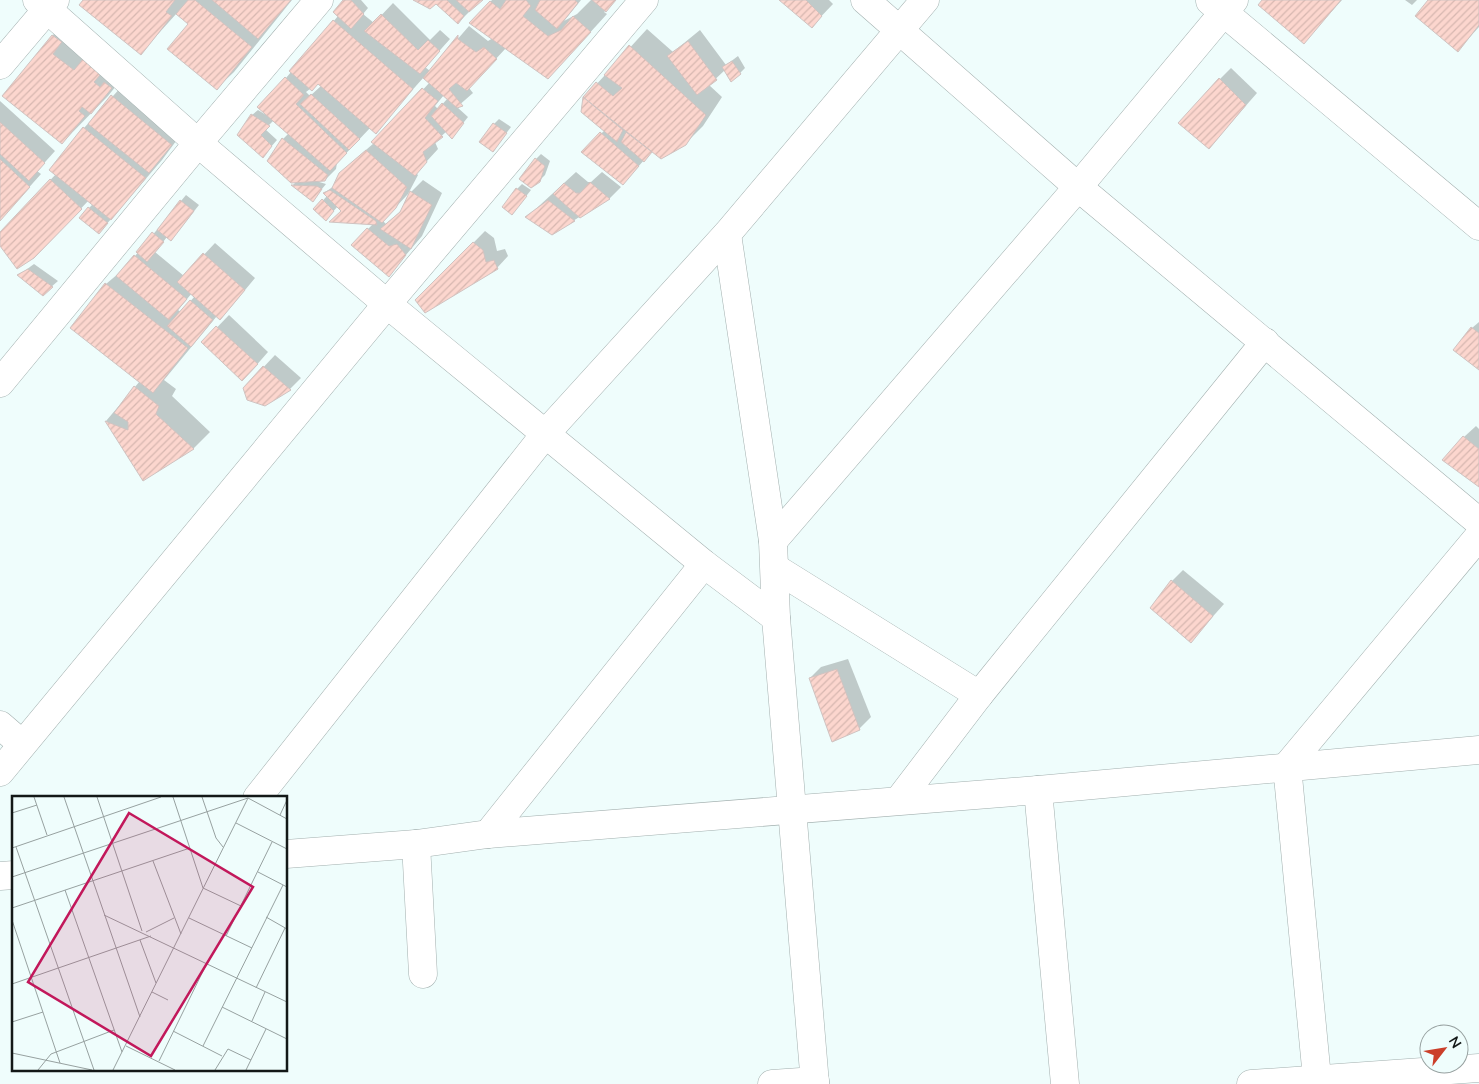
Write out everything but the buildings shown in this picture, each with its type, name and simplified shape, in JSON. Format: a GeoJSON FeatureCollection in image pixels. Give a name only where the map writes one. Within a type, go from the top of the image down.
{"type":"FeatureCollection","features":[{"type":"Feature","properties":{"kind":"street"},"geometry":{"type":"LineString","coordinates":[[0,383],[319,0]]}},
{"type":"Feature","properties":{"kind":"street"},"geometry":{"type":"LineString","coordinates":[[0,772],[388,304],[644,0]]}},
{"type":"Feature","properties":{"kind":"street"},"geometry":{"type":"LineString","coordinates":[[865,0],[1078,187],[1479,522]]}},
{"type":"Feature","properties":{"kind":"street"},"geometry":{"type":"LineString","coordinates":[[259,796],[546,434],[728,234],[925,0]]}},
{"type":"Feature","properties":{"kind":"street"},"geometry":{"type":"LineString","coordinates":[[0,65],[47,3],[198,143],[388,304],[704,564],[776,618]]}},
{"type":"Feature","properties":{"kind":"street"},"geometry":{"type":"LineString","coordinates":[[773,541],[1078,187],[1222,4],[1479,226]]}},
{"type":"Feature","properties":{"kind":"street"},"geometry":{"type":"LineString","coordinates":[[728,234],[773,541],[776,618],[815,1082],[772,1084]]}},
{"type":"Feature","properties":{"kind":"street"},"geometry":{"type":"LineString","coordinates":[[899,800],[978,695],[1265,342]]}},
{"type":"Feature","properties":{"kind":"street"},"geometry":{"type":"LineString","coordinates":[[1317,1078],[1287,766],[1479,536]]}},
{"type":"Feature","properties":{"kind":"street"},"geometry":{"type":"LineString","coordinates":[[488,834],[704,564]]}},
{"type":"Feature","properties":{"kind":"street"},"geometry":{"type":"LineString","coordinates":[[775,568],[978,695]]}},
{"type":"Feature","properties":{"kind":"street"},"geometry":{"type":"LineString","coordinates":[[0,725],[22,744]]}},
{"type":"Feature","properties":{"kind":"street"},"geometry":{"type":"LineString","coordinates":[[288,854],[416,844],[488,834],[791,808],[1038,790],[1479,750]]}},
{"type":"Feature","properties":{"kind":"street"},"geometry":{"type":"LineString","coordinates":[[1038,790],[1065,1084]]}},
{"type":"Feature","properties":{"kind":"street"},"geometry":{"type":"LineString","coordinates":[[416,844],[423,974]]}},
{"type":"Feature","properties":{"kind":"street"},"geometry":{"type":"LineString","coordinates":[[1251,1084],[1479,1068]]}}]}
